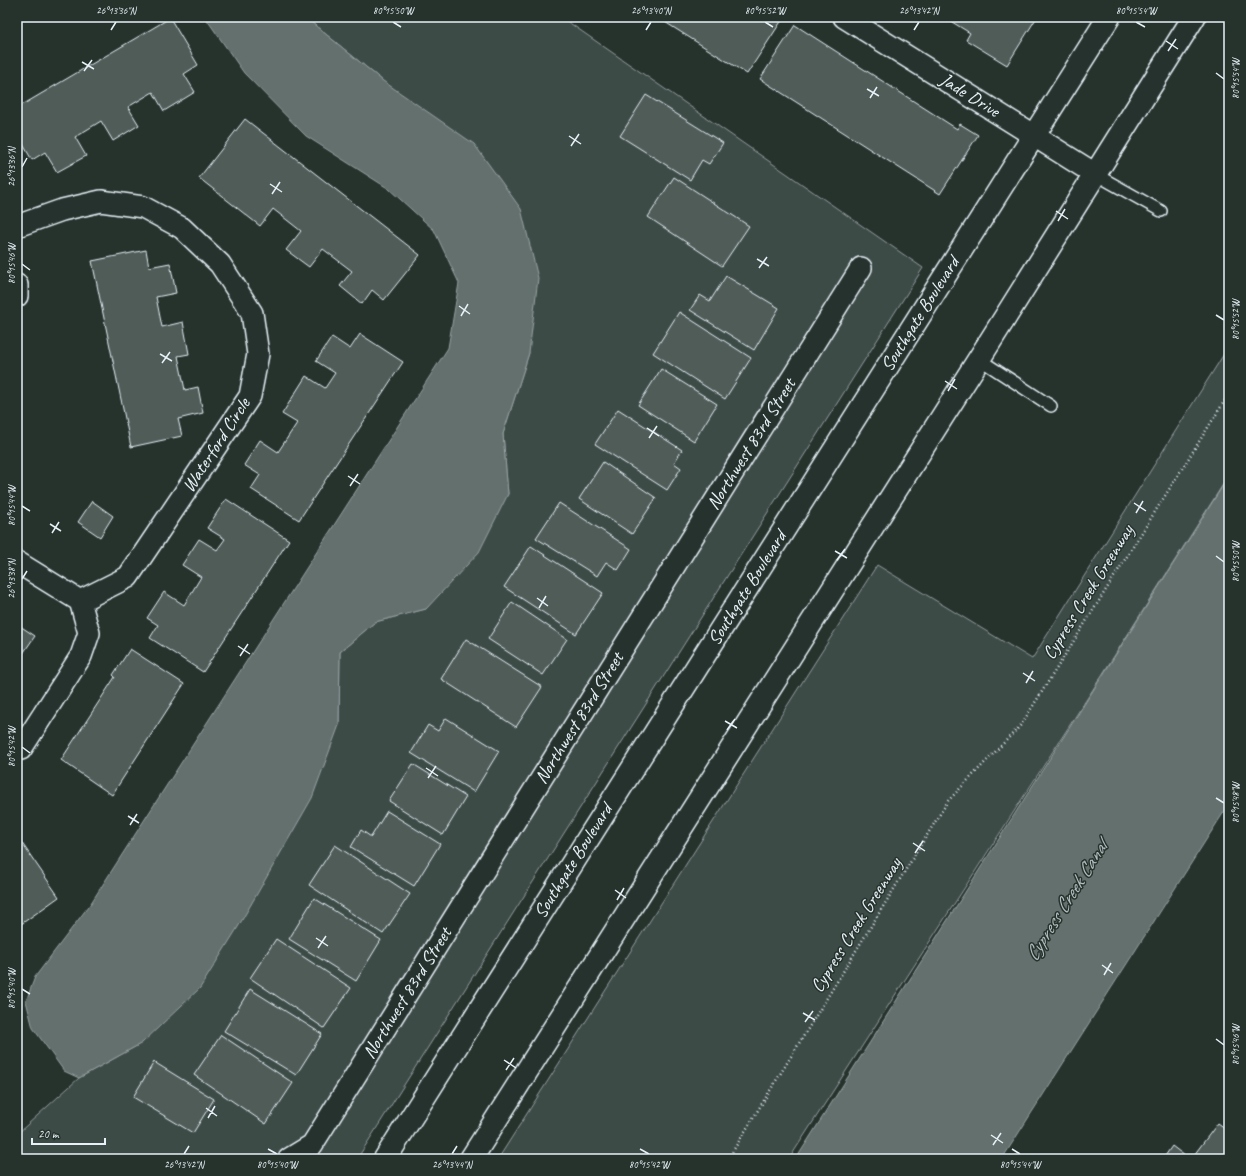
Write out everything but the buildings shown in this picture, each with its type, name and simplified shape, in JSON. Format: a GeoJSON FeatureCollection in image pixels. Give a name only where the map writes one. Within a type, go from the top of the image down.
{"type":"FeatureCollection","features":[{"type":"Feature","properties":{"kind":"main road","name":"Southgate Boulevard"},"geometry":{"type":"LineString","coordinates":[[385,1159],[1034,134],[1110,17]]}},
{"type":"Feature","properties":{"kind":"main road"},"geometry":{"type":"LineString","coordinates":[[471,1159],[979,360],[1194,17]]}},
{"type":"Feature","properties":{"kind":"street","name":"Jade Drive"},"geometry":{"type":"LineString","coordinates":[[844,17],[1034,134],[1095,174]]}},
{"type":"Feature","properties":{"kind":"street","name":"Waterford Circle"},"geometry":{"type":"LineString","coordinates":[[17,226],[62,210],[101,201],[143,207],[182,228],[220,264],[252,313],[258,354],[250,396],[128,577],[80,601]]}},
{"type":"Feature","properties":{"kind":"street","name":"Northwest 83rd Street"},"geometry":{"type":"LineString","coordinates":[[289,1159],[312,1145],[861,268]]}},
{"type":"Feature","properties":{"kind":"street"},"geometry":{"type":"LineString","coordinates":[[17,285],[17,296]]}},
{"type":"Feature","properties":{"kind":"street"},"geometry":{"type":"LineString","coordinates":[[17,562],[80,601],[89,633],[81,656],[22,749]]}},
{"type":"Feature","properties":{"kind":"lane"},"geometry":{"type":"LineString","coordinates":[[1095,174],[1161,211]]}},
{"type":"Feature","properties":{"kind":"lane"},"geometry":{"type":"LineString","coordinates":[[979,360],[1052,406]]}},
{"type":"Feature","properties":{"kind":"path","name":"Cypress Creek Greenway"},"geometry":{"type":"LineString","coordinates":[[728,1159],[948,801],[1021,725],[1229,394]]}},
{"type":"Feature","properties":{"kind":"shaded area"},"geometry":{"type":"Polygon","coordinates":[[[305,17],[561,17],[923,268],[357,1159],[24,1159],[17,1144],[17,1134],[79,1078],[142,1043],[339,725],[340,652],[375,622],[426,609],[508,494],[503,434],[529,353],[383,81],[305,17]]]}},
{"type":"Feature","properties":{"kind":"shaded area"},"geometry":{"type":"Polygon","coordinates":[[[1229,346],[1229,475],[1090,694],[789,1159],[498,1159],[877,565],[1032,659],[1229,346]]]}},
{"type":"Feature","properties":{"kind":"water"},"geometry":{"type":"Polygon","coordinates":[[[205,17],[305,17],[383,81],[474,144],[521,209],[538,278],[529,353],[503,434],[508,494],[479,552],[426,609],[375,622],[340,652],[339,725],[312,798],[238,927],[200,988],[142,1043],[79,1078],[64,1071],[33,1028],[26,1001],[35,977],[91,903],[448,348],[459,283],[434,230],[389,189],[306,136],[244,73],[205,17]]]}},
{"type":"Feature","properties":{"kind":"water","name":"Cypress Creek Canal"},"geometry":{"type":"Polygon","coordinates":[[[1229,476],[1229,804],[1002,1159],[796,1159],[1229,476]]]}}]}
